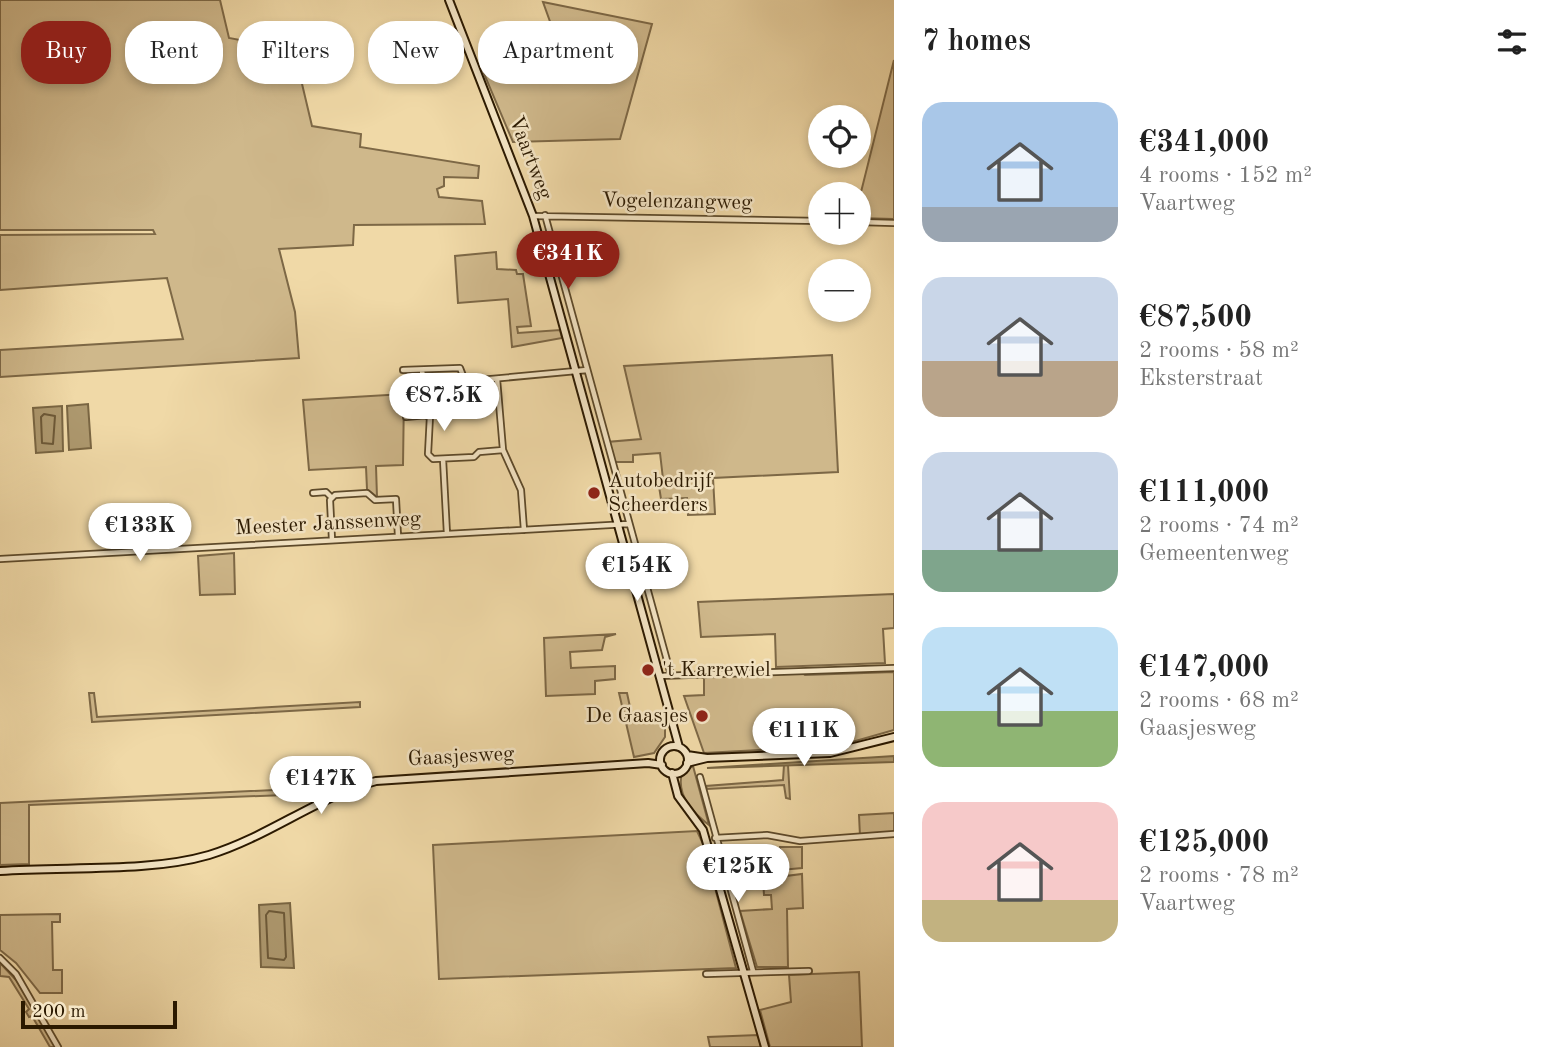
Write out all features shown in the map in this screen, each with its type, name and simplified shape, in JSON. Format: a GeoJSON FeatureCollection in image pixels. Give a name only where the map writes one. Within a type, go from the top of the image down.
{"type":"FeatureCollection","features":[{"type":"Feature","properties":{"kind":"street","name":"Vaartweg"},"geometry":{"type":"LineString","coordinates":[[449,0],[533,216],[679,747]]}},
{"type":"Feature","properties":{"kind":"street","name":"Vaartweg"},"geometry":{"type":"LineString","coordinates":[[545,215],[671,675]]}},
{"type":"Feature","properties":{"kind":"street","name":"Vogelenzangweg"},"geometry":{"type":"LineString","coordinates":[[533,216],[808,221]]}},
{"type":"Feature","properties":{"kind":"street"},"geometry":{"type":"LineString","coordinates":[[871,222],[894,223]]}},
{"type":"Feature","properties":{"kind":"street"},"geometry":{"type":"LineString","coordinates":[[404,370],[460,368],[465,381],[469,381],[587,370]]}},
{"type":"Feature","properties":{"kind":"street"},"geometry":{"type":"LineString","coordinates":[[422,370],[431,436],[428,441],[430,458],[474,457],[479,452],[503,450]]}},
{"type":"Feature","properties":{"kind":"street"},"geometry":{"type":"LineString","coordinates":[[497,379],[503,450],[522,493],[524,530]]}},
{"type":"Feature","properties":{"kind":"street"},"geometry":{"type":"LineString","coordinates":[[406,417],[469,411],[469,381]]}},
{"type":"Feature","properties":{"kind":"street"},"geometry":{"type":"LineString","coordinates":[[443,459],[447,534]]}},
{"type":"Feature","properties":{"kind":"street"},"geometry":{"type":"LineString","coordinates":[[313,493],[326,492],[330,496],[332,540]]}},
{"type":"Feature","properties":{"kind":"street"},"geometry":{"type":"LineString","coordinates":[[330,496],[367,493],[375,500],[396,499],[398,536]]}},
{"type":"Feature","properties":{"kind":"street"},"geometry":{"type":"LineString","coordinates":[[616,525],[628,524]]}},
{"type":"Feature","properties":{"kind":"street","name":"Meester Janssenweg"},"geometry":{"type":"LineString","coordinates":[[0,559],[616,525]]}},
{"type":"Feature","properties":{"kind":"street"},"geometry":{"type":"LineString","coordinates":[[660,676],[894,668]]}},
{"type":"Feature","properties":{"kind":"street","name":"Vaartweg"},"geometry":{"type":"LineString","coordinates":[[671,746],[673,732]]}},
{"type":"Feature","properties":{"kind":"street"},"geometry":{"type":"LineString","coordinates":[[765,1047],[707,842],[699,822],[683,806],[671,773],[661,761],[671,746],[679,747],[687,755],[707,758],[830,753],[894,737]]}},
{"type":"Feature","properties":{"kind":"street"},"geometry":{"type":"LineString","coordinates":[[687,755],[687,764]]}},
{"type":"Feature","properties":{"kind":"street"},"geometry":{"type":"LineString","coordinates":[[676,787],[680,772],[687,764],[707,758]]}},
{"type":"Feature","properties":{"kind":"street","name":"Gaasjesweg"},"geometry":{"type":"LineString","coordinates":[[0,872],[174,862],[209,855],[245,841],[339,792],[376,781],[661,761]]}},
{"type":"Feature","properties":{"kind":"street"},"geometry":{"type":"LineString","coordinates":[[671,773],[680,772]]}},
{"type":"Feature","properties":{"kind":"street"},"geometry":{"type":"LineString","coordinates":[[700,777],[753,971]]}},
{"type":"Feature","properties":{"kind":"street"},"geometry":{"type":"LineString","coordinates":[[707,842],[768,835],[800,841],[894,834]]}},
{"type":"Feature","properties":{"kind":"street"},"geometry":{"type":"LineString","coordinates":[[0,958],[16,974],[58,1047]]}},
{"type":"Feature","properties":{"kind":"street"},"geometry":{"type":"LineString","coordinates":[[706,974],[809,971]]}},
{"type":"Feature","properties":{"kind":"shaded area"},"geometry":{"type":"Polygon","coordinates":[[[0,0],[220,0],[229,38],[237,39],[237,84],[302,84],[312,126],[361,134],[360,147],[479,166],[478,178],[444,177],[444,186],[437,189],[439,197],[482,201],[485,224],[354,225],[353,245],[279,249],[295,312],[299,358],[0,377],[0,350],[183,339],[167,278],[0,290],[0,235],[155,234],[153,230],[0,230],[0,0]]]}},
{"type":"Feature","properties":{"kind":"shaded area"},"geometry":{"type":"Polygon","coordinates":[[[543,2],[637,21],[550,21],[543,2]]]}},
{"type":"Feature","properties":{"kind":"shaded area"},"geometry":{"type":"Polygon","coordinates":[[[638,21],[652,24],[638,74],[638,21]]]}},
{"type":"Feature","properties":{"kind":"shaded area"},"geometry":{"type":"Polygon","coordinates":[[[894,60],[894,219],[871,218],[871,182],[864,182],[867,168],[871,168],[871,152],[894,60]]]}},
{"type":"Feature","properties":{"kind":"shaded area"},"geometry":{"type":"Polygon","coordinates":[[[488,84],[635,84],[620,139],[513,142],[488,84]]]}},
{"type":"Feature","properties":{"kind":"shaded area"},"geometry":{"type":"Polygon","coordinates":[[[496,252],[497,269],[516,270],[517,274],[523,274],[531,326],[517,327],[518,333],[560,330],[562,338],[512,347],[508,299],[458,303],[455,256],[496,252]]]}},
{"type":"Feature","properties":{"kind":"shaded area"},"geometry":{"type":"Polygon","coordinates":[[[832,355],[838,472],[713,478],[715,514],[688,515],[687,498],[661,499],[658,480],[663,479],[660,453],[633,455],[633,462],[613,462],[607,442],[641,439],[624,366],[832,355]]]}},
{"type":"Feature","properties":{"kind":"shaded area"},"geometry":{"type":"Polygon","coordinates":[[[404,394],[403,465],[376,466],[377,497],[367,489],[366,467],[309,470],[303,400],[404,394]]]}},
{"type":"Feature","properties":{"kind":"shaded area"},"geometry":{"type":"Polygon","coordinates":[[[234,553],[235,594],[200,595],[198,556],[234,553]]]}},
{"type":"Feature","properties":{"kind":"shaded area"},"geometry":{"type":"Polygon","coordinates":[[[894,594],[894,628],[883,629],[885,663],[776,667],[775,634],[701,637],[698,602],[894,594]]]}},
{"type":"Feature","properties":{"kind":"shaded area"},"geometry":{"type":"Polygon","coordinates":[[[616,634],[605,637],[602,650],[570,652],[571,668],[615,666],[615,679],[595,681],[595,694],[546,696],[544,638],[616,634]]]}},
{"type":"Feature","properties":{"kind":"shaded area"},"geometry":{"type":"Polygon","coordinates":[[[801,672],[805,675],[894,672],[894,730],[838,746],[704,753],[684,696],[704,695],[704,676],[801,672]]]}},
{"type":"Feature","properties":{"kind":"shaded area"},"geometry":{"type":"Polygon","coordinates":[[[89,693],[94,693],[97,717],[360,702],[360,707],[92,722],[89,693]]]}},
{"type":"Feature","properties":{"kind":"shaded area"},"geometry":{"type":"Polygon","coordinates":[[[619,693],[627,693],[633,721],[665,715],[665,737],[654,753],[634,757],[619,693]]]}},
{"type":"Feature","properties":{"kind":"shaded area"},"geometry":{"type":"Polygon","coordinates":[[[784,765],[788,765],[790,799],[786,798],[784,785],[707,789],[706,786],[783,780],[784,765]]]}},
{"type":"Feature","properties":{"kind":"shaded area"},"geometry":{"type":"Polygon","coordinates":[[[693,766],[709,825],[687,803],[681,789],[682,773],[693,766]]]}},
{"type":"Feature","properties":{"kind":"shaded area"},"geometry":{"type":"Polygon","coordinates":[[[336,787],[310,794],[29,805],[29,864],[0,865],[0,803],[336,787]]]}},
{"type":"Feature","properties":{"kind":"shaded area"},"geometry":{"type":"Polygon","coordinates":[[[894,813],[894,831],[888,835],[860,836],[859,815],[894,813]]]}},
{"type":"Feature","properties":{"kind":"shaded area"},"geometry":{"type":"Polygon","coordinates":[[[697,831],[704,846],[736,968],[439,979],[433,845],[697,831]]]}},
{"type":"Feature","properties":{"kind":"shaded area"},"geometry":{"type":"Polygon","coordinates":[[[780,847],[802,847],[802,868],[781,870],[780,847]]]}},
{"type":"Feature","properties":{"kind":"shaded area"},"geometry":{"type":"Polygon","coordinates":[[[802,874],[803,908],[787,909],[788,967],[757,967],[740,911],[772,909],[771,895],[764,895],[763,879],[802,874]]]}},
{"type":"Feature","properties":{"kind":"shaded area"},"geometry":{"type":"Polygon","coordinates":[[[60,914],[60,922],[52,922],[53,970],[62,970],[62,993],[40,993],[16,963],[0,950],[0,915],[60,914]]]}},
{"type":"Feature","properties":{"kind":"shaded area"},"geometry":{"type":"Polygon","coordinates":[[[0,963],[17,981],[56,1047],[50,1047],[32,1016],[29,1017],[26,1012],[29,1009],[9,977],[0,976],[0,963]]]}},
{"type":"Feature","properties":{"kind":"shaded area"},"geometry":{"type":"Polygon","coordinates":[[[859,972],[862,1047],[770,1047],[760,1010],[791,1002],[789,975],[859,972]]]}},
{"type":"Feature","properties":{"kind":"shaded area"},"geometry":{"type":"Polygon","coordinates":[[[758,1035],[761,1047],[710,1047],[708,1037],[758,1035]]]}},
{"type":"Feature","properties":{"kind":"water"},"geometry":{"type":"Polygon","coordinates":[[[88,404],[91,448],[69,450],[67,406],[88,404]]]}},
{"type":"Feature","properties":{"kind":"water"},"geometry":{"type":"Polygon","coordinates":[[[62,406],[63,451],[36,453],[33,408],[62,406]]]}},
{"type":"Feature","properties":{"kind":"water"},"geometry":{"type":"Polygon","coordinates":[[[894,756],[894,762],[707,768],[894,756]]]}},
{"type":"Feature","properties":{"kind":"water"},"geometry":{"type":"Polygon","coordinates":[[[290,903],[294,968],[261,967],[259,905],[290,903]]]}},
{"type":"Feature","properties":{"kind":"place","name":"Autobedrijf Scheerders"},"geometry":{"type":"Point","coordinates":[594,493]}},
{"type":"Feature","properties":{"kind":"place","name":"'t Karrewiel"},"geometry":{"type":"Point","coordinates":[648,670]}},
{"type":"Feature","properties":{"kind":"place","name":"De Gaasjes"},"geometry":{"type":"Point","coordinates":[702,716]}}]}
